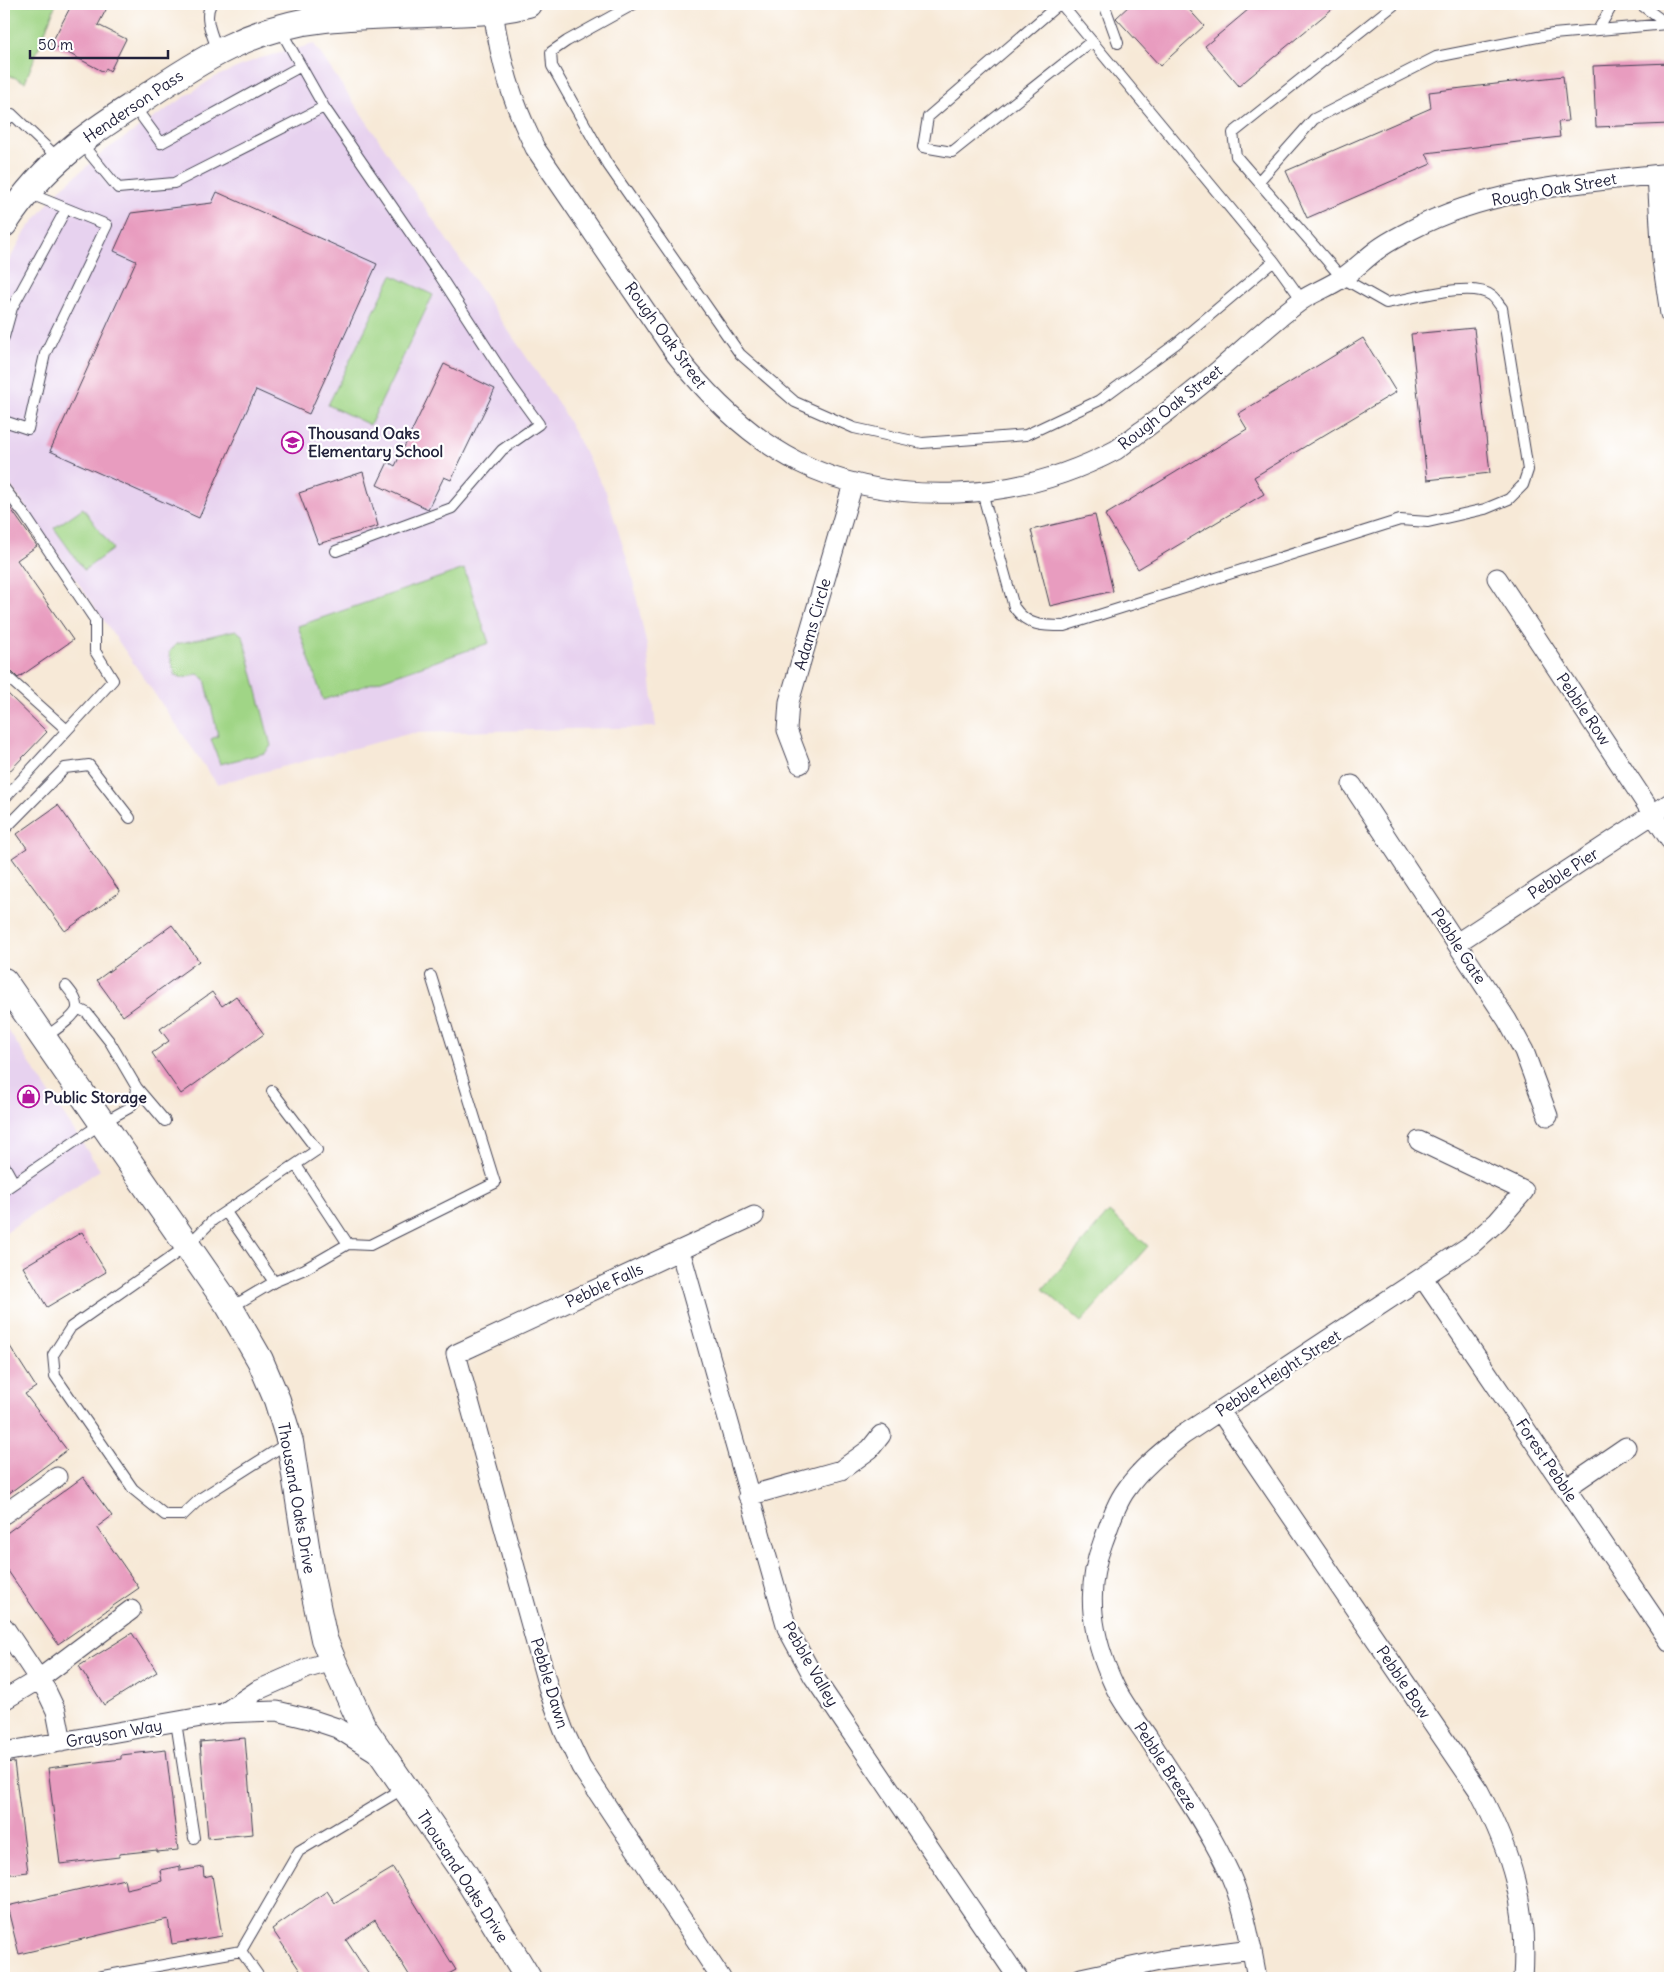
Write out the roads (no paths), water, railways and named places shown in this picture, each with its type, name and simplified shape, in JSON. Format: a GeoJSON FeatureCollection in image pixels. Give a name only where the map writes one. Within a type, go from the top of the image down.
{"type":"FeatureCollection","features":[{"type":"Feature","properties":{"kind":"main road","name":"Henderson Pass"},"geometry":{"type":"LineString","coordinates":[[4,224],[27,193],[59,159],[80,142],[193,65],[218,51],[320,11],[490,8],[528,4]]}},
{"type":"Feature","properties":{"kind":"main road","name":"Thousand Oaks Drive"},"geometry":{"type":"LineString","coordinates":[[4,981],[230,1308],[260,1360],[277,1400],[290,1442],[310,1572],[324,1639],[333,1661],[363,1726],[464,1873],[528,1978]]}},
{"type":"Feature","properties":{"kind":"street","name":"Rough Oak Street"},"geometry":{"type":"LineString","coordinates":[[490,8],[508,83],[520,116],[535,148],[676,355],[697,382],[748,431],[808,467],[853,484],[922,494],[982,492],[1018,486],[1059,475],[1116,449],[1177,405],[1302,300],[1342,278],[1378,249],[1447,213],[1483,201],[1524,192],[1614,178],[1664,174]]}},
{"type":"Feature","properties":{"kind":"street"},"geometry":{"type":"LineString","coordinates":[[1664,174],[1662,260],[1670,314]]}},
{"type":"Feature","properties":{"kind":"street","name":"Adams Circle"},"geometry":{"type":"LineString","coordinates":[[800,764],[787,730],[790,702],[853,484]]}},
{"type":"Feature","properties":{"kind":"street","name":"Pebble Row"},"geometry":{"type":"LineString","coordinates":[[1497,578],[1670,840]]}},
{"type":"Feature","properties":{"kind":"street","name":"Pebble Gate"},"geometry":{"type":"LineString","coordinates":[[1352,785],[1507,1020],[1524,1051],[1548,1116]]}},
{"type":"Feature","properties":{"kind":"street","name":"Pebble Pier"},"geometry":{"type":"LineString","coordinates":[[1457,943],[1670,803]]}},
{"type":"Feature","properties":{"kind":"street","name":"Pebble Height Street"},"geometry":{"type":"LineString","coordinates":[[1099,1551],[1116,1506],[1126,1489],[1153,1460],[1183,1435],[1471,1245],[1512,1207],[1524,1191],[1419,1141]]}},
{"type":"Feature","properties":{"kind":"street","name":"Pebble Falls"},"geometry":{"type":"LineString","coordinates":[[456,1354],[754,1216]]}},
{"type":"Feature","properties":{"kind":"street","name":"Pebble Valley"},"geometry":{"type":"LineString","coordinates":[[680,1250],[748,1496],[787,1628],[809,1668],[1018,1978]]}},
{"type":"Feature","properties":{"kind":"street","name":"Forest Pebble"},"geometry":{"type":"LineString","coordinates":[[1423,1278],[1670,1642]]}},
{"type":"Feature","properties":{"kind":"street","name":"Pebble Dawn"},"geometry":{"type":"LineString","coordinates":[[456,1354],[550,1694],[564,1731],[581,1767],[721,1978]]}},
{"type":"Feature","properties":{"kind":"street","name":"Pebble Bow"},"geometry":{"type":"LineString","coordinates":[[1220,1411],[1479,1791],[1496,1823],[1518,1890],[1524,1937],[1523,1978]]}},
{"type":"Feature","properties":{"kind":"street"},"geometry":{"type":"LineString","coordinates":[[748,1496],[841,1470],[870,1449],[881,1435]]}},
{"type":"Feature","properties":{"kind":"street"},"geometry":{"type":"LineString","coordinates":[[1566,1488],[1626,1447]]}},
{"type":"Feature","properties":{"kind":"street"},"geometry":{"type":"LineString","coordinates":[[4,1514],[57,1477]]}},
{"type":"Feature","properties":{"kind":"street","name":"Pebble Breeze"},"geometry":{"type":"LineString","coordinates":[[1099,1551],[1093,1579],[1091,1608],[1100,1649],[1114,1686],[1208,1831],[1226,1864],[1241,1904],[1257,1978]]}},
{"type":"Feature","properties":{"kind":"street"},"geometry":{"type":"LineString","coordinates":[[4,1700],[39,1679],[130,1610]]}},
{"type":"Feature","properties":{"kind":"street"},"geometry":{"type":"LineString","coordinates":[[4,1627],[39,1679],[56,1711],[62,1742]]}},
{"type":"Feature","properties":{"kind":"street","name":"Grayson Way"},"geometry":{"type":"LineString","coordinates":[[224,1713],[258,1690],[308,1668],[333,1661]]}},
{"type":"Feature","properties":{"kind":"street","name":"Grayson Way"},"geometry":{"type":"LineString","coordinates":[[4,1752],[224,1713],[278,1711],[337,1728],[384,1758]]}},
{"type":"Feature","properties":{"kind":"street"},"geometry":{"type":"LineString","coordinates":[[1081,1978],[1164,1960],[1252,1949]]}},
{"type":"Feature","properties":{"kind":"lane"},"geometry":{"type":"LineString","coordinates":[[211,4],[208,9],[208,21],[218,51]]}},
{"type":"Feature","properties":{"kind":"lane"},"geometry":{"type":"LineString","coordinates":[[634,4],[559,46],[552,52],[552,66],[606,162],[740,354],[795,402],[854,428],[922,443],[1026,435],[1098,401],[1177,343],[1274,261]]}},
{"type":"Feature","properties":{"kind":"lane"},"geometry":{"type":"LineString","coordinates":[[1092,41],[952,152],[923,147],[928,117],[1060,4],[1092,41],[1274,261],[1302,300]]}},
{"type":"Feature","properties":{"kind":"lane"},"geometry":{"type":"LineString","coordinates":[[1104,4],[1118,43]]}},
{"type":"Feature","properties":{"kind":"lane"},"geometry":{"type":"LineString","coordinates":[[982,492],[1014,607],[1021,616],[1033,623],[1044,626],[1064,626],[1400,520],[1428,522],[1485,509],[1509,499],[1523,485],[1528,470],[1502,308],[1492,296],[1480,290],[1457,289],[1386,303],[1342,278],[1236,156],[1233,133],[1395,4]]}},
{"type":"Feature","properties":{"kind":"lane"},"geometry":{"type":"LineString","coordinates":[[1598,30],[1613,4]]}},
{"type":"Feature","properties":{"kind":"lane"},"geometry":{"type":"LineString","coordinates":[[1259,181],[1314,119],[1436,57],[1553,34],[1667,24],[1640,4]]}},
{"type":"Feature","properties":{"kind":"lane"},"geometry":{"type":"LineString","coordinates":[[280,28],[324,108],[440,276],[538,424],[502,450],[452,508],[336,552]]}},
{"type":"Feature","properties":{"kind":"lane"},"geometry":{"type":"LineString","coordinates":[[133,105],[161,143],[301,66]]}},
{"type":"Feature","properties":{"kind":"lane"},"geometry":{"type":"LineString","coordinates":[[80,142],[118,188],[174,183],[324,108]]}},
{"type":"Feature","properties":{"kind":"lane"},"geometry":{"type":"LineString","coordinates":[[4,124],[8,112],[59,159]]}},
{"type":"Feature","properties":{"kind":"lane"},"geometry":{"type":"LineString","coordinates":[[4,420],[28,428],[45,354],[107,225],[27,193]]}},
{"type":"Feature","properties":{"kind":"lane"},"geometry":{"type":"LineString","coordinates":[[4,336],[12,308],[66,209]]}},
{"type":"Feature","properties":{"kind":"lane"},"geometry":{"type":"LineString","coordinates":[[4,488],[24,514],[96,620],[95,651],[112,680],[4,799]]}},
{"type":"Feature","properties":{"kind":"lane"},"geometry":{"type":"LineString","coordinates":[[4,674],[67,730]]}},
{"type":"Feature","properties":{"kind":"lane"},"geometry":{"type":"LineString","coordinates":[[4,830],[65,768],[89,765],[130,818]]}},
{"type":"Feature","properties":{"kind":"lane"},"geometry":{"type":"LineString","coordinates":[[230,1308],[274,1282],[305,1269],[348,1244],[370,1245],[496,1183],[431,976]]}},
{"type":"Feature","properties":{"kind":"lane"},"geometry":{"type":"LineString","coordinates":[[44,1039],[74,1015],[77,1008],[75,998],[66,986]]}},
{"type":"Feature","properties":{"kind":"lane"},"geometry":{"type":"LineString","coordinates":[[77,1008],[87,1013],[110,1042],[137,1088],[165,1121]]}},
{"type":"Feature","properties":{"kind":"lane"},"geometry":{"type":"LineString","coordinates":[[4,1190],[102,1123],[129,1108],[135,1101],[137,1088]]}},
{"type":"Feature","properties":{"kind":"lane"},"geometry":{"type":"LineString","coordinates":[[272,1091],[317,1150],[213,1220],[187,1246],[71,1327],[53,1355],[54,1376],[133,1489],[165,1515],[183,1515],[201,1498],[290,1442]]}},
{"type":"Feature","properties":{"kind":"lane"},"geometry":{"type":"LineString","coordinates":[[296,1165],[348,1244]]}},
{"type":"Feature","properties":{"kind":"lane"},"geometry":{"type":"LineString","coordinates":[[4,1166],[14,1183]]}},
{"type":"Feature","properties":{"kind":"lane"},"geometry":{"type":"LineString","coordinates":[[226,1212],[274,1282]]}},
{"type":"Feature","properties":{"kind":"lane"},"geometry":{"type":"LineString","coordinates":[[176,1722],[194,1838]]}},
{"type":"Feature","properties":{"kind":"lane"},"geometry":{"type":"LineString","coordinates":[[92,1978],[241,1951],[299,1851],[405,1788]]}},
{"type":"Feature","properties":{"kind":"lane"},"geometry":{"type":"LineString","coordinates":[[241,1951],[260,1978]]}},
{"type":"Feature","properties":{"kind":"place","name":"Thousand Oaks Elementary School"},"geometry":{"type":"Point","coordinates":[292,442]}},
{"type":"Feature","properties":{"kind":"place","name":"Public Storage"},"geometry":{"type":"Point","coordinates":[28,1097]}}]}
